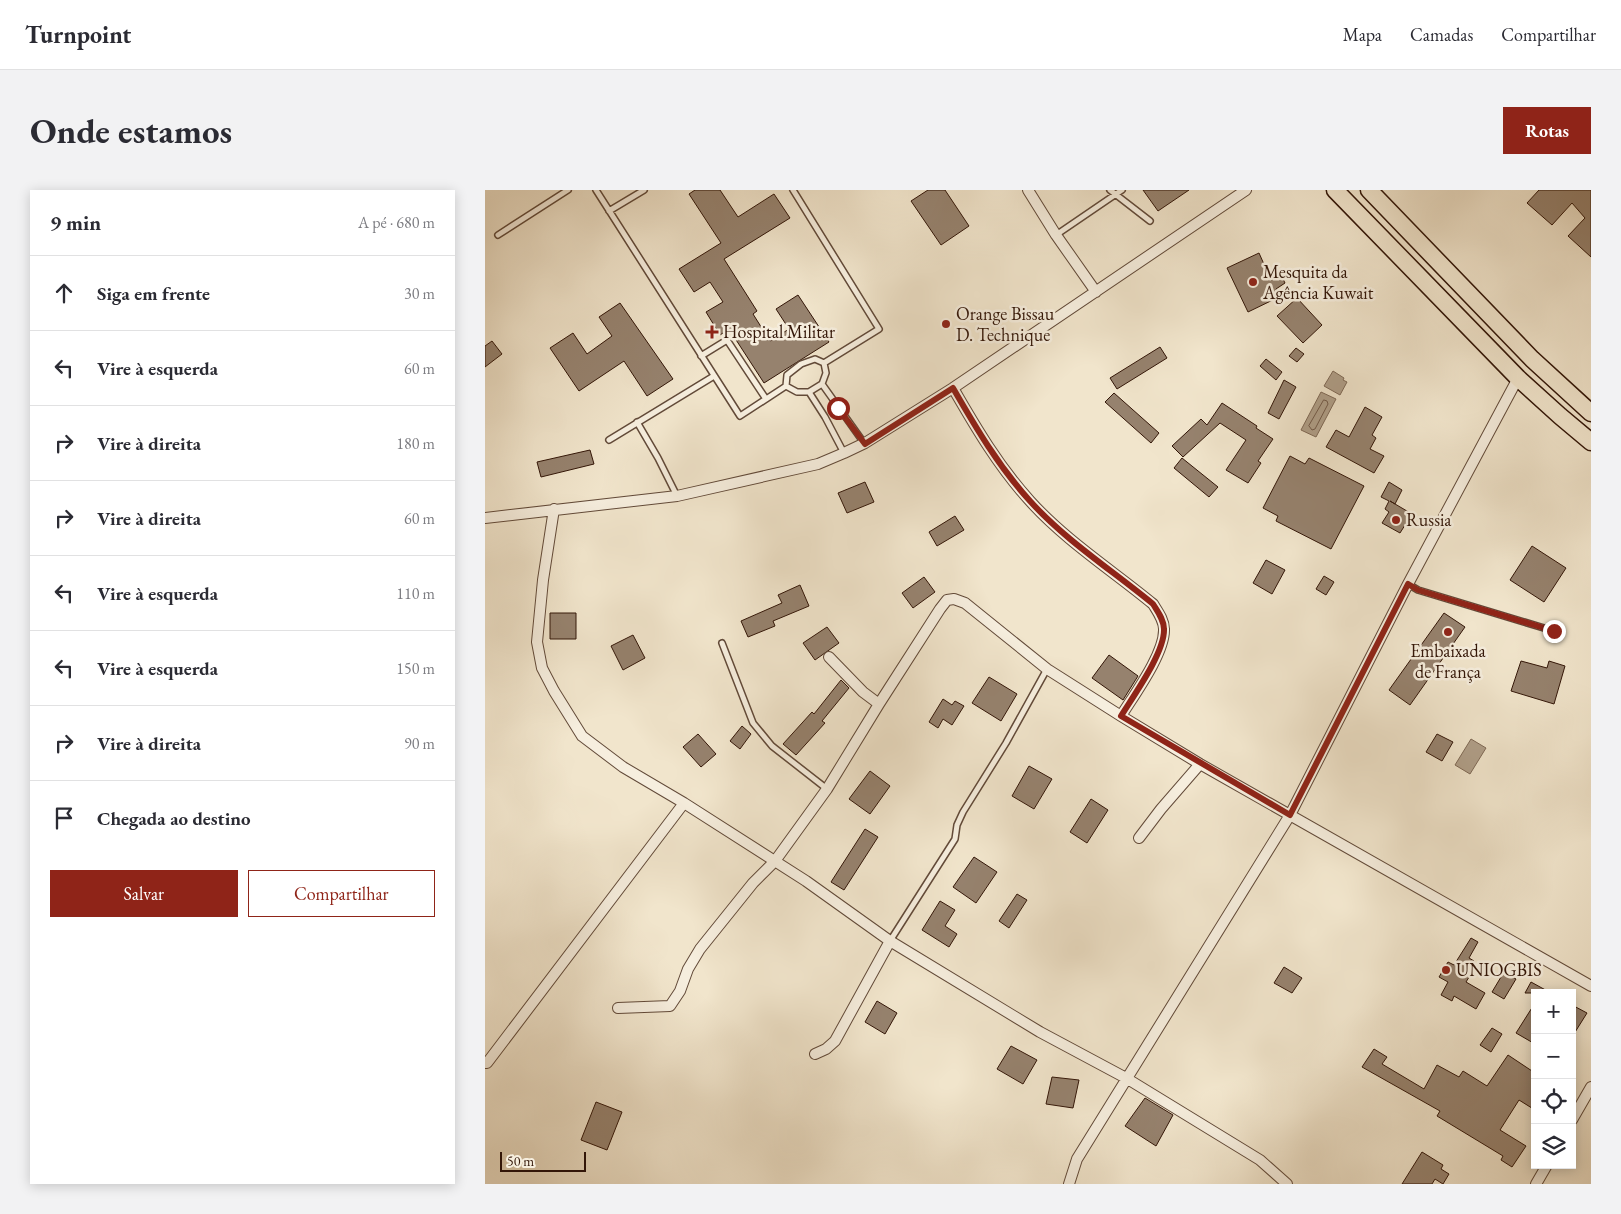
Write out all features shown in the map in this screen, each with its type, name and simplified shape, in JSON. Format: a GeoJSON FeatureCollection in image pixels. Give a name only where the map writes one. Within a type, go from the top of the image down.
{"type":"FeatureCollection","features":[{"type":"Feature","properties":{"kind":"main road"},"geometry":{"type":"LineString","coordinates":[[1335,190],[1517,378],[1591,442]]}},
{"type":"Feature","properties":{"kind":"main road"},"geometry":{"type":"LineString","coordinates":[[1369,190],[1532,360],[1591,414]]}},
{"type":"Feature","properties":{"kind":"street"},"geometry":{"type":"LineString","coordinates":[[1028,190],[1056,235],[1097,292]]}},
{"type":"Feature","properties":{"kind":"street"},"geometry":{"type":"LineString","coordinates":[[485,518],[677,496],[818,464],[844,454],[865,444],[953,388],[1247,190]]}},
{"type":"Feature","properties":{"kind":"street"},"geometry":{"type":"LineString","coordinates":[[1069,1184],[1077,1158],[1290,815],[1408,584],[1517,378]]}},
{"type":"Feature","properties":{"kind":"street"},"geometry":{"type":"LineString","coordinates":[[953,388],[1006,473],[1031,502],[1055,525],[1153,604],[1161,616],[1165,628],[1157,656],[1121,716]]}},
{"type":"Feature","properties":{"kind":"street"},"geometry":{"type":"LineString","coordinates":[[554,509],[543,580],[537,642],[542,668],[582,736],[623,768],[684,803],[806,881],[890,941],[1040,1032],[1126,1078],[1260,1160],[1287,1184]]}},
{"type":"Feature","properties":{"kind":"street"},"geometry":{"type":"LineString","coordinates":[[618,1008],[670,1006],[680,991],[687,969],[700,949],[753,883],[775,862],[827,789],[879,704],[947,600],[954,599],[965,603],[1047,669],[1200,764],[1591,986]]}},
{"type":"Feature","properties":{"kind":"street"},"geometry":{"type":"LineString","coordinates":[[829,657],[863,692],[879,704]]}},
{"type":"Feature","properties":{"kind":"street"},"geometry":{"type":"LineString","coordinates":[[1139,838],[1200,764]]}},
{"type":"Feature","properties":{"kind":"street"},"geometry":{"type":"LineString","coordinates":[[485,1063],[487,1063],[684,803]]}},
{"type":"Feature","properties":{"kind":"street"},"geometry":{"type":"LineString","coordinates":[[815,1054],[826,1049],[835,1041],[890,941]]}},
{"type":"Feature","properties":{"kind":"street"},"geometry":{"type":"LineString","coordinates":[[1576,1113],[1591,1087]]}},
{"type":"Feature","properties":{"kind":"street"},"geometry":{"type":"LineString","coordinates":[[1536,1184],[1545,1169]]}},
{"type":"Feature","properties":{"kind":"lane"},"geometry":{"type":"LineString","coordinates":[[498,234],[569,190]]}},
{"type":"Feature","properties":{"kind":"lane"},"geometry":{"type":"LineString","coordinates":[[596,190],[740,416],[786,386]]}},
{"type":"Feature","properties":{"kind":"lane"},"geometry":{"type":"LineString","coordinates":[[609,211],[644,190]]}},
{"type":"Feature","properties":{"kind":"lane"},"geometry":{"type":"LineString","coordinates":[[793,190],[879,329],[824,363]]}},
{"type":"Feature","properties":{"kind":"lane"},"geometry":{"type":"LineString","coordinates":[[1110,190],[1149,221]]}},
{"type":"Feature","properties":{"kind":"lane"},"geometry":{"type":"LineString","coordinates":[[1056,235],[1122,190]]}},
{"type":"Feature","properties":{"kind":"lane"},"geometry":{"type":"LineString","coordinates":[[701,356],[727,340],[766,399]]}},
{"type":"Feature","properties":{"kind":"lane"},"geometry":{"type":"LineString","coordinates":[[786,386],[787,375],[801,364],[815,359],[824,363]]}},
{"type":"Feature","properties":{"kind":"lane"},"geometry":{"type":"LineString","coordinates":[[786,386],[797,392],[809,392],[822,384],[827,374],[824,363]]}},
{"type":"Feature","properties":{"kind":"lane"},"geometry":{"type":"LineString","coordinates":[[609,440],[714,376]]}},
{"type":"Feature","properties":{"kind":"lane"},"geometry":{"type":"LineString","coordinates":[[822,384],[865,444]]}},
{"type":"Feature","properties":{"kind":"lane"},"geometry":{"type":"LineString","coordinates":[[809,392],[825,416],[844,454]]}},
{"type":"Feature","properties":{"kind":"lane"},"geometry":{"type":"LineString","coordinates":[[637,422],[677,496]]}},
{"type":"Feature","properties":{"kind":"lane"},"geometry":{"type":"LineString","coordinates":[[1408,584],[1418,590],[1554,631]]}},
{"type":"Feature","properties":{"kind":"lane"},"geometry":{"type":"LineString","coordinates":[[722,643],[753,722],[772,746],[827,789]]}},
{"type":"Feature","properties":{"kind":"lane"},"geometry":{"type":"LineString","coordinates":[[890,941],[955,839],[957,825],[963,812],[1006,743],[1047,669]]}},
{"type":"Feature","properties":{"kind":"water"},"geometry":{"type":"Polygon","coordinates":[[[1333,371],[1347,382],[1340,395],[1324,386],[1333,371]]]}},
{"type":"Feature","properties":{"kind":"water"},"geometry":{"type":"Polygon","coordinates":[[[1321,392],[1336,399],[1316,437],[1301,430],[1321,392]]]}},
{"type":"Feature","properties":{"kind":"water"},"geometry":{"type":"Polygon","coordinates":[[[1471,739],[1486,748],[1470,774],[1455,765],[1471,739]]]}},
{"type":"Feature","properties":{"kind":"building"},"geometry":{"type":"Polygon","coordinates":[[[695,190],[720,190],[738,217],[774,194],[790,218],[724,259],[757,311],[753,314],[770,341],[789,329],[776,309],[798,295],[829,342],[764,383],[729,329],[720,335],[706,312],[723,302],[710,282],[694,292],[679,269],[721,243],[689,194],[695,190]]]}},
{"type":"Feature","properties":{"kind":"building"},"geometry":{"type":"Polygon","coordinates":[[[928,190],[945,190],[969,226],[941,245],[911,201],[928,190]]]}},
{"type":"Feature","properties":{"kind":"building"},"geometry":{"type":"Polygon","coordinates":[[[1143,190],[1189,190],[1158,211],[1143,190]]]}},
{"type":"Feature","properties":{"kind":"building"},"geometry":{"type":"Polygon","coordinates":[[[1539,190],[1591,190],[1591,257],[1568,236],[1585,218],[1572,203],[1552,225],[1527,203],[1539,190]]]}},
{"type":"Feature","properties":{"kind":"building","name":"Mesquita da Agência Kuwait"},"geometry":{"type":"Polygon","coordinates":[[[1259,253],[1271,280],[1281,275],[1285,283],[1276,289],[1279,297],[1248,312],[1227,268],[1259,253]]]}},
{"type":"Feature","properties":{"kind":"building"},"geometry":{"type":"Polygon","coordinates":[[[1297,298],[1322,325],[1303,343],[1277,316],[1297,298]]]}},
{"type":"Feature","properties":{"kind":"building"},"geometry":{"type":"Polygon","coordinates":[[[620,303],[673,379],[647,396],[624,361],[579,391],[550,348],[573,333],[587,354],[612,336],[599,317],[620,303]]]}},
{"type":"Feature","properties":{"kind":"building"},"geometry":{"type":"Polygon","coordinates":[[[492,341],[502,354],[485,367],[485,346],[492,341]]]}},
{"type":"Feature","properties":{"kind":"building"},"geometry":{"type":"Polygon","coordinates":[[[1160,347],[1167,358],[1117,389],[1110,378],[1160,347]]]}},
{"type":"Feature","properties":{"kind":"building"},"geometry":{"type":"Polygon","coordinates":[[[1296,348],[1304,354],[1297,362],[1289,356],[1296,348]]]}},
{"type":"Feature","properties":{"kind":"building"},"geometry":{"type":"Polygon","coordinates":[[[1266,359],[1282,372],[1276,380],[1260,366],[1266,359]]]}},
{"type":"Feature","properties":{"kind":"building"},"geometry":{"type":"Polygon","coordinates":[[[1284,380],[1296,387],[1279,419],[1268,413],[1284,380]]]}},
{"type":"Feature","properties":{"kind":"building"},"geometry":{"type":"Polygon","coordinates":[[[1114,393],[1159,433],[1151,443],[1105,402],[1114,393]]]}},
{"type":"Feature","properties":{"kind":"building"},"geometry":{"type":"Polygon","coordinates":[[[1222,403],[1273,439],[1258,461],[1261,463],[1248,483],[1226,470],[1246,440],[1220,423],[1183,457],[1172,446],[1201,419],[1207,425],[1222,403]]]}},
{"type":"Feature","properties":{"kind":"building"},"geometry":{"type":"Polygon","coordinates":[[[1365,407],[1382,417],[1372,435],[1376,438],[1370,449],[1384,456],[1374,473],[1326,447],[1336,430],[1349,437],[1365,407]]]}},
{"type":"Feature","properties":{"kind":"building"},"geometry":{"type":"Polygon","coordinates":[[[590,450],[594,464],[541,477],[537,462],[590,450]]]}},
{"type":"Feature","properties":{"kind":"building"},"geometry":{"type":"Polygon","coordinates":[[[1290,456],[1305,464],[1309,458],[1364,486],[1331,549],[1276,521],[1278,516],[1263,508],[1290,456]]]}},
{"type":"Feature","properties":{"kind":"building"},"geometry":{"type":"Polygon","coordinates":[[[1182,458],[1218,487],[1209,497],[1174,468],[1182,458]]]}},
{"type":"Feature","properties":{"kind":"building"},"geometry":{"type":"Polygon","coordinates":[[[865,482],[874,502],[847,513],[838,493],[865,482]]]}},
{"type":"Feature","properties":{"kind":"building"},"geometry":{"type":"Polygon","coordinates":[[[1389,482],[1402,490],[1395,504],[1412,514],[1400,533],[1382,523],[1389,512],[1385,509],[1389,501],[1381,497],[1389,482]]]}},
{"type":"Feature","properties":{"kind":"building"},"geometry":{"type":"Polygon","coordinates":[[[955,516],[964,530],[937,546],[929,532],[955,516]]]}},
{"type":"Feature","properties":{"kind":"building"},"geometry":{"type":"Polygon","coordinates":[[[1532,546],[1566,568],[1544,602],[1510,580],[1532,546]]]}},
{"type":"Feature","properties":{"kind":"building"},"geometry":{"type":"Polygon","coordinates":[[[1266,560],[1285,570],[1272,594],[1253,583],[1266,560]]]}},
{"type":"Feature","properties":{"kind":"building"},"geometry":{"type":"Polygon","coordinates":[[[1324,576],[1334,582],[1326,595],[1316,589],[1324,576]]]}},
{"type":"Feature","properties":{"kind":"building"},"geometry":{"type":"Polygon","coordinates":[[[924,577],[935,592],[913,608],[902,593],[924,577]]]}},
{"type":"Feature","properties":{"kind":"building"},"geometry":{"type":"Polygon","coordinates":[[[800,585],[809,606],[773,621],[775,626],[748,637],[741,621],[782,603],[778,595],[800,585]]]}},
{"type":"Feature","properties":{"kind":"building"},"geometry":{"type":"Polygon","coordinates":[[[550,613],[576,613],[576,639],[550,639],[550,613]]]}},
{"type":"Feature","properties":{"kind":"building"},"geometry":{"type":"Polygon","coordinates":[[[1444,613],[1465,627],[1410,705],[1389,690],[1444,613]]]}},
{"type":"Feature","properties":{"kind":"building"},"geometry":{"type":"Polygon","coordinates":[[[827,627],[839,643],[815,660],[803,643],[827,627]]]}},
{"type":"Feature","properties":{"kind":"building"},"geometry":{"type":"Polygon","coordinates":[[[633,635],[645,658],[623,670],[611,646],[633,635]]]}},
{"type":"Feature","properties":{"kind":"building"},"geometry":{"type":"Polygon","coordinates":[[[1109,655],[1138,676],[1123,700],[1092,678],[1109,655]]]}},
{"type":"Feature","properties":{"kind":"building"},"geometry":{"type":"Polygon","coordinates":[[[1521,661],[1547,668],[1549,661],[1565,666],[1554,704],[1511,691],[1521,661]]]}},
{"type":"Feature","properties":{"kind":"building"},"geometry":{"type":"Polygon","coordinates":[[[989,677],[1017,694],[1001,721],[972,703],[989,677]]]}},
{"type":"Feature","properties":{"kind":"building"},"geometry":{"type":"Polygon","coordinates":[[[841,680],[849,688],[822,721],[825,723],[796,755],[783,744],[812,712],[814,714],[841,680]]]}},
{"type":"Feature","properties":{"kind":"building"},"geometry":{"type":"Polygon","coordinates":[[[943,699],[952,705],[955,701],[964,706],[952,725],[943,719],[938,728],[929,722],[943,699]]]}},
{"type":"Feature","properties":{"kind":"building"},"geometry":{"type":"Polygon","coordinates":[[[742,726],[751,734],[740,749],[730,741],[742,726]]]}},
{"type":"Feature","properties":{"kind":"building"},"geometry":{"type":"Polygon","coordinates":[[[698,734],[716,754],[701,767],[683,747],[698,734]]]}},
{"type":"Feature","properties":{"kind":"building"},"geometry":{"type":"Polygon","coordinates":[[[1437,734],[1453,742],[1442,761],[1426,752],[1437,734]]]}},
{"type":"Feature","properties":{"kind":"building"},"geometry":{"type":"Polygon","coordinates":[[[1029,766],[1052,779],[1034,809],[1012,796],[1029,766]]]}},
{"type":"Feature","properties":{"kind":"building"},"geometry":{"type":"Polygon","coordinates":[[[870,771],[890,786],[870,814],[849,799],[870,771]]]}},
{"type":"Feature","properties":{"kind":"building"},"geometry":{"type":"Polygon","coordinates":[[[1091,799],[1108,810],[1087,843],[1070,832],[1091,799]]]}},
{"type":"Feature","properties":{"kind":"building"},"geometry":{"type":"Polygon","coordinates":[[[865,829],[878,837],[844,890],[831,882],[865,829]]]}},
{"type":"Feature","properties":{"kind":"building"},"geometry":{"type":"Polygon","coordinates":[[[974,857],[997,872],[976,903],[953,887],[974,857]]]}},
{"type":"Feature","properties":{"kind":"building"},"geometry":{"type":"Polygon","coordinates":[[[1017,894],[1027,900],[1009,928],[999,921],[1017,894]]]}},
{"type":"Feature","properties":{"kind":"building"},"geometry":{"type":"Polygon","coordinates":[[[940,901],[955,910],[945,926],[957,934],[949,947],[922,930],[940,901]]]}},
{"type":"Feature","properties":{"kind":"building"},"geometry":{"type":"Polygon","coordinates":[[[1471,938],[1478,942],[1469,958],[1474,961],[1471,967],[1474,969],[1466,982],[1485,993],[1476,1009],[1454,996],[1452,1001],[1441,995],[1448,982],[1439,977],[1448,962],[1454,965],[1471,938]]]}},
{"type":"Feature","properties":{"kind":"building"},"geometry":{"type":"Polygon","coordinates":[[[1284,967],[1302,978],[1292,993],[1274,983],[1284,967]]]}},
{"type":"Feature","properties":{"kind":"building"},"geometry":{"type":"Polygon","coordinates":[[[1504,972],[1516,979],[1504,999],[1492,992],[1504,972]]]}},
{"type":"Feature","properties":{"kind":"building"},"geometry":{"type":"Polygon","coordinates":[[[1531,982],[1544,989],[1531,989],[1531,993],[1525,993],[1531,982]]]}},
{"type":"Feature","properties":{"kind":"building"},"geometry":{"type":"Polygon","coordinates":[[[877,1001],[897,1013],[885,1034],[865,1022],[877,1001]]]}},
{"type":"Feature","properties":{"kind":"building"},"geometry":{"type":"Polygon","coordinates":[[[1576,1007],[1587,1013],[1576,1031],[1576,1007]]]}},
{"type":"Feature","properties":{"kind":"building"},"geometry":{"type":"Polygon","coordinates":[[[1531,1009],[1531,1042],[1516,1033],[1531,1009]]]}},
{"type":"Feature","properties":{"kind":"building"},"geometry":{"type":"Polygon","coordinates":[[[1492,1028],[1502,1034],[1491,1052],[1480,1045],[1492,1028]]]}},
{"type":"Feature","properties":{"kind":"building"},"geometry":{"type":"Polygon","coordinates":[[[1011,1046],[1037,1060],[1023,1084],[997,1069],[1011,1046]]]}},
{"type":"Feature","properties":{"kind":"building"},"geometry":{"type":"Polygon","coordinates":[[[1374,1049],[1387,1057],[1382,1064],[1424,1089],[1437,1065],[1459,1077],[1463,1071],[1487,1086],[1508,1055],[1531,1070],[1531,1108],[1519,1100],[1500,1130],[1526,1146],[1512,1167],[1501,1160],[1503,1156],[1437,1116],[1440,1111],[1362,1067],[1374,1049]]]}},
{"type":"Feature","properties":{"kind":"building"},"geometry":{"type":"Polygon","coordinates":[[[1052,1077],[1079,1080],[1073,1108],[1046,1104],[1052,1077]]]}},
{"type":"Feature","properties":{"kind":"building"},"geometry":{"type":"Polygon","coordinates":[[[1145,1098],[1173,1115],[1156,1146],[1125,1126],[1145,1098]]]}},
{"type":"Feature","properties":{"kind":"building"},"geometry":{"type":"Polygon","coordinates":[[[596,1102],[622,1112],[607,1150],[581,1140],[596,1102]]]}},
{"type":"Feature","properties":{"kind":"building"},"geometry":{"type":"Polygon","coordinates":[[[1422,1152],[1443,1165],[1441,1169],[1449,1174],[1443,1184],[1435,1179],[1432,1184],[1402,1184],[1422,1152]]]}},
{"type":"Feature","properties":{"kind":"place","name":"Mesquita da Agência Kuwait"},"geometry":{"type":"Point","coordinates":[1253,282]}},
{"type":"Feature","properties":{"kind":"place","name":"Orange Bissau D. Technique"},"geometry":{"type":"Point","coordinates":[946,324]}},
{"type":"Feature","properties":{"kind":"place","name":"Hospital Militar"},"geometry":{"type":"Point","coordinates":[712,332]}},
{"type":"Feature","properties":{"kind":"place","name":"Russia"},"geometry":{"type":"Point","coordinates":[1396,520]}},
{"type":"Feature","properties":{"kind":"place","name":"Embaixada de França"},"geometry":{"type":"Point","coordinates":[1448,632]}},
{"type":"Feature","properties":{"kind":"place","name":"UNIOGBIS"},"geometry":{"type":"Point","coordinates":[1446,970]}},
{"type":"Feature","properties":{"kind":"route"},"geometry":{"type":"LineString","coordinates":[[838,408],[865,444],[953,388],[1006,473],[1031,502],[1055,525],[1153,604],[1161,616],[1165,628],[1157,656],[1121,716],[1290,815],[1408,584],[1418,590],[1554,631]]}}]}
